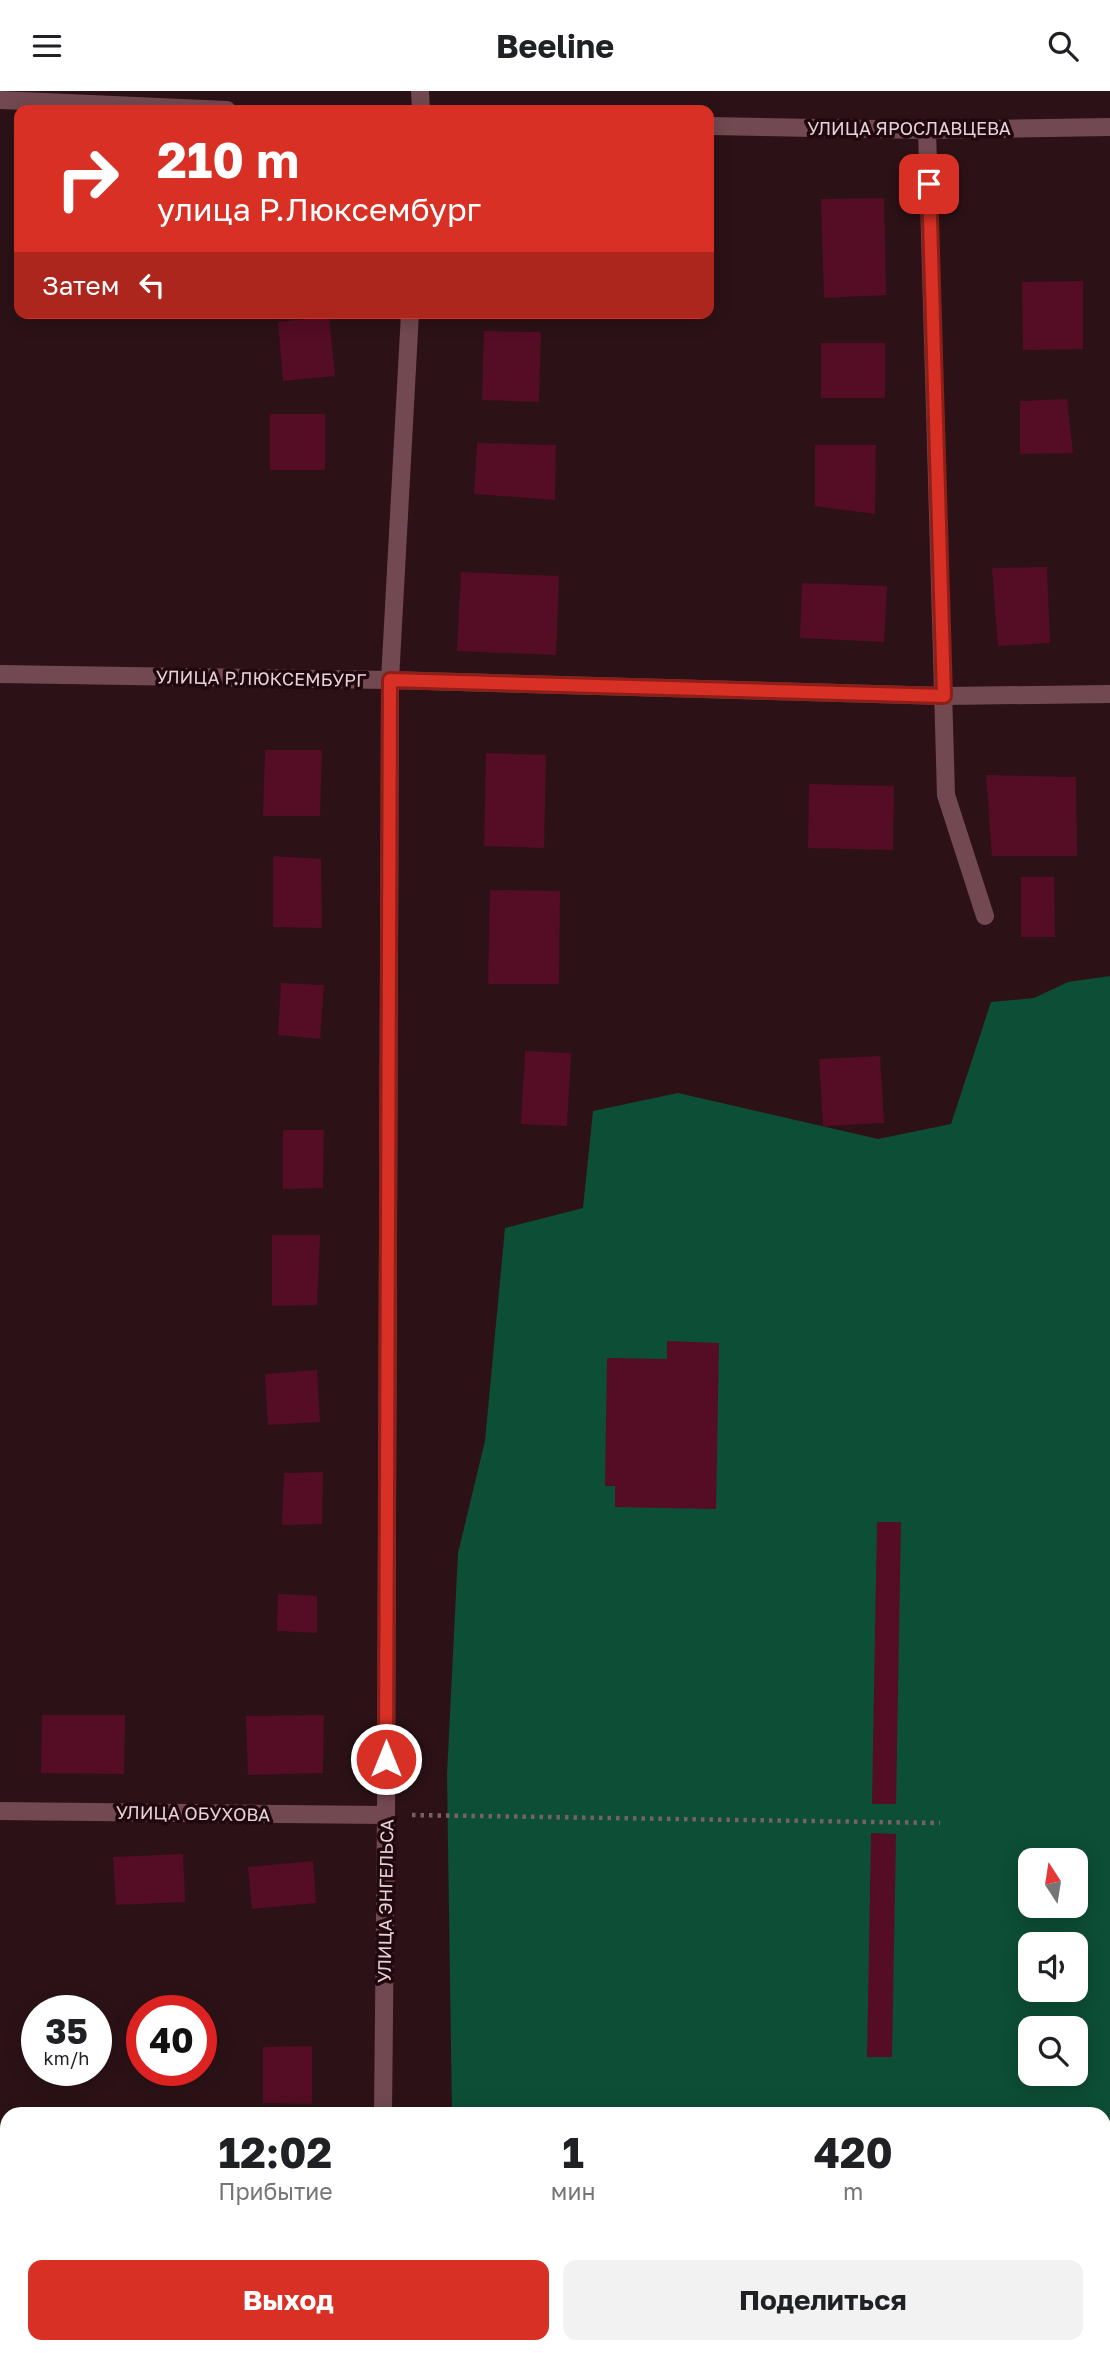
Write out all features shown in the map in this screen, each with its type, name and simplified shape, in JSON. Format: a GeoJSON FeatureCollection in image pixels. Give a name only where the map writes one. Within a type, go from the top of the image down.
{"type":"FeatureCollection","features":[{"type":"Feature","properties":{"kind":"street"},"geometry":{"type":"LineString","coordinates":[[0,100],[114,105]]}},
{"type":"Feature","properties":{"kind":"street","name":"УЛИЦА ЯРОСЛАВЦЕВА"},"geometry":{"type":"LineString","coordinates":[[714,125],[927,130],[1110,127]]}},
{"type":"Feature","properties":{"kind":"street"},"geometry":{"type":"LineString","coordinates":[[927,130],[946,795],[985,916]]}},
{"type":"Feature","properties":{"kind":"street","name":"УЛИЦА ЭНГЕЛЬСА"},"geometry":{"type":"LineString","coordinates":[[383,2107],[390,680],[410,319]]}},
{"type":"Feature","properties":{"kind":"street","name":"УЛИЦА Р.ЛЮКСЕМБУРГ"},"geometry":{"type":"LineString","coordinates":[[0,674],[390,680],[944,696],[1110,694]]}},
{"type":"Feature","properties":{"kind":"street","name":"УЛИЦА ОБУХОВА"},"geometry":{"type":"LineString","coordinates":[[0,1811],[386,1815]]}},
{"type":"Feature","properties":{"kind":"path"},"geometry":{"type":"LineString","coordinates":[[386,1815],[940,1823]]}},
{"type":"Feature","properties":{"kind":"green space"},"geometry":{"type":"Polygon","coordinates":[[[1110,976],[1110,2107],[452,2107],[447,1774],[458,1553],[485,1441],[505,1228],[583,1208],[593,1111],[678,1093],[878,1139],[951,1124],[991,1002],[1034,998],[1068,982],[1110,976]]]}},
{"type":"Feature","properties":{"kind":"building"},"geometry":{"type":"Polygon","coordinates":[[[884,198],[886,295],[824,298],[821,199],[884,198]]]}},
{"type":"Feature","properties":{"kind":"building"},"geometry":{"type":"Polygon","coordinates":[[[1083,281],[1083,349],[1023,350],[1022,282],[1083,281]]]}},
{"type":"Feature","properties":{"kind":"building"},"geometry":{"type":"Polygon","coordinates":[[[329,319],[335,376],[283,381],[278,322],[329,319]]]}},
{"type":"Feature","properties":{"kind":"building"},"geometry":{"type":"Polygon","coordinates":[[[484,331],[541,332],[539,402],[482,400],[484,331]]]}},
{"type":"Feature","properties":{"kind":"building"},"geometry":{"type":"Polygon","coordinates":[[[821,343],[885,343],[885,398],[821,398],[821,343]]]}},
{"type":"Feature","properties":{"kind":"building"},"geometry":{"type":"Polygon","coordinates":[[[1067,399],[1073,453],[1020,454],[1020,401],[1067,399]]]}},
{"type":"Feature","properties":{"kind":"building"},"geometry":{"type":"Polygon","coordinates":[[[270,414],[325,414],[325,470],[270,470],[270,414]]]}},
{"type":"Feature","properties":{"kind":"building"},"geometry":{"type":"Polygon","coordinates":[[[477,443],[556,445],[555,500],[474,494],[477,443]]]}},
{"type":"Feature","properties":{"kind":"building"},"geometry":{"type":"Polygon","coordinates":[[[815,445],[876,445],[875,514],[815,506],[815,445]]]}},
{"type":"Feature","properties":{"kind":"building"},"geometry":{"type":"Polygon","coordinates":[[[1047,567],[1050,643],[998,646],[992,568],[1047,567]]]}},
{"type":"Feature","properties":{"kind":"building"},"geometry":{"type":"Polygon","coordinates":[[[461,572],[559,576],[556,655],[457,651],[461,572]]]}},
{"type":"Feature","properties":{"kind":"building"},"geometry":{"type":"Polygon","coordinates":[[[802,583],[887,586],[884,642],[800,638],[802,583]]]}},
{"type":"Feature","properties":{"kind":"building"},"geometry":{"type":"Polygon","coordinates":[[[265,750],[322,750],[320,816],[263,816],[265,750]]]}},
{"type":"Feature","properties":{"kind":"building"},"geometry":{"type":"Polygon","coordinates":[[[486,753],[546,755],[544,848],[484,846],[486,753]]]}},
{"type":"Feature","properties":{"kind":"building"},"geometry":{"type":"Polygon","coordinates":[[[986,775],[1076,777],[1077,856],[992,856],[986,775]]]}},
{"type":"Feature","properties":{"kind":"building"},"geometry":{"type":"Polygon","coordinates":[[[809,784],[894,786],[893,850],[808,848],[809,784]]]}},
{"type":"Feature","properties":{"kind":"building"},"geometry":{"type":"Polygon","coordinates":[[[273,856],[321,859],[322,928],[273,927],[273,856]]]}},
{"type":"Feature","properties":{"kind":"building"},"geometry":{"type":"Polygon","coordinates":[[[1021,877],[1054,877],[1055,937],[1021,937],[1021,877]]]}},
{"type":"Feature","properties":{"kind":"building"},"geometry":{"type":"Polygon","coordinates":[[[490,890],[560,891],[559,984],[488,984],[490,890]]]}},
{"type":"Feature","properties":{"kind":"building"},"geometry":{"type":"Polygon","coordinates":[[[281,983],[324,985],[320,1039],[278,1035],[281,983]]]}},
{"type":"Feature","properties":{"kind":"building"},"geometry":{"type":"Polygon","coordinates":[[[525,1051],[571,1053],[567,1126],[521,1124],[525,1051]]]}},
{"type":"Feature","properties":{"kind":"building"},"geometry":{"type":"Polygon","coordinates":[[[880,1056],[884,1123],[823,1126],[819,1059],[880,1056]]]}},
{"type":"Feature","properties":{"kind":"building"},"geometry":{"type":"Polygon","coordinates":[[[283,1130],[324,1130],[323,1188],[283,1189],[283,1130]]]}},
{"type":"Feature","properties":{"kind":"building"},"geometry":{"type":"Polygon","coordinates":[[[272,1235],[320,1235],[317,1305],[272,1306],[272,1235]]]}},
{"type":"Feature","properties":{"kind":"building"},"geometry":{"type":"Polygon","coordinates":[[[667,1341],[719,1343],[716,1509],[615,1507],[615,1486],[605,1486],[607,1358],[667,1359],[667,1341]]]}},
{"type":"Feature","properties":{"kind":"building"},"geometry":{"type":"Polygon","coordinates":[[[317,1370],[320,1422],[268,1425],[265,1374],[317,1370]]]}},
{"type":"Feature","properties":{"kind":"building"},"geometry":{"type":"Polygon","coordinates":[[[323,1472],[322,1524],[282,1525],[284,1473],[323,1472]]]}},
{"type":"Feature","properties":{"kind":"building"},"geometry":{"type":"Polygon","coordinates":[[[877,1522],[901,1522],[896,1804],[872,1804],[877,1522]]]}},
{"type":"Feature","properties":{"kind":"building"},"geometry":{"type":"Polygon","coordinates":[[[278,1594],[317,1596],[317,1633],[277,1631],[278,1594]]]}},
{"type":"Feature","properties":{"kind":"building"},"geometry":{"type":"Polygon","coordinates":[[[42,1715],[125,1715],[124,1774],[41,1773],[42,1715]]]}},
{"type":"Feature","properties":{"kind":"building"},"geometry":{"type":"Polygon","coordinates":[[[324,1715],[323,1773],[248,1775],[246,1716],[324,1715]]]}},
{"type":"Feature","properties":{"kind":"building"},"geometry":{"type":"Polygon","coordinates":[[[871,1833],[896,1834],[892,2057],[867,2057],[871,1833]]]}},
{"type":"Feature","properties":{"kind":"building"},"geometry":{"type":"Polygon","coordinates":[[[183,1854],[185,1902],[116,1905],[113,1857],[183,1854]]]}},
{"type":"Feature","properties":{"kind":"building"},"geometry":{"type":"Polygon","coordinates":[[[313,1861],[316,1903],[252,1909],[248,1867],[313,1861]]]}},
{"type":"Feature","properties":{"kind":"building"},"geometry":{"type":"Polygon","coordinates":[[[312,2046],[312,2104],[263,2103],[263,2047],[312,2046]]]}},
{"type":"Feature","properties":{"kind":"route"},"geometry":{"type":"LineString","coordinates":[[386,1759],[390,680],[944,696],[929,184]]}}]}
